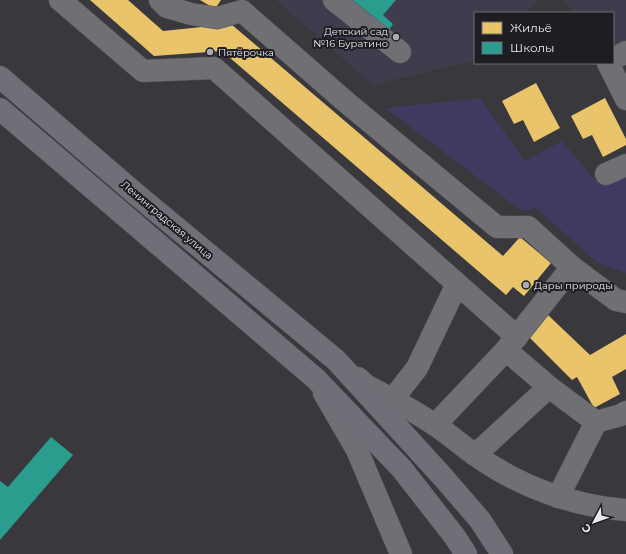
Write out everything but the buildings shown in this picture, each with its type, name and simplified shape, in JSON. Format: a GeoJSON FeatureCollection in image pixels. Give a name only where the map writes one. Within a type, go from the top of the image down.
{"type":"FeatureCollection","features":[{"type":"Feature","properties":{"kind":"main road","name":"Ленинградская улица"},"geometry":{"type":"LineString","coordinates":[[0,77],[137,195],[336,360],[480,520],[502,554]]}},
{"type":"Feature","properties":{"kind":"main road"},"geometry":{"type":"LineString","coordinates":[[0,109],[316,379],[402,469],[455,537],[466,554]]}},
{"type":"Feature","properties":{"kind":"street"},"geometry":{"type":"LineString","coordinates":[[60,0],[143,71],[214,68],[457,284],[512,343],[549,387],[596,422]]}},
{"type":"Feature","properties":{"kind":"street"},"geometry":{"type":"LineString","coordinates":[[334,0],[400,52]]}},
{"type":"Feature","properties":{"kind":"street"},"geometry":{"type":"LineString","coordinates":[[167,2],[191,14],[217,18],[239,5],[346,102],[496,227],[528,228],[572,267],[616,300],[626,302]]}},
{"type":"Feature","properties":{"kind":"street"},"geometry":{"type":"LineString","coordinates":[[614,58],[626,52]]}},
{"type":"Feature","properties":{"kind":"street"},"geometry":{"type":"LineString","coordinates":[[608,64],[626,99]]}},
{"type":"Feature","properties":{"kind":"street"},"geometry":{"type":"LineString","coordinates":[[606,174],[626,165]]}},
{"type":"Feature","properties":{"kind":"street"},"geometry":{"type":"LineString","coordinates":[[435,425],[512,343],[572,267]]}},
{"type":"Feature","properties":{"kind":"street"},"geometry":{"type":"LineString","coordinates":[[392,400],[417,368],[457,284]]}},
{"type":"Feature","properties":{"kind":"street"},"geometry":{"type":"LineString","coordinates":[[336,360],[367,386],[435,425],[474,455],[515,479],[558,496],[605,508],[626,510]]}},
{"type":"Feature","properties":{"kind":"street"},"geometry":{"type":"LineString","coordinates":[[316,379],[357,450],[401,554]]}},
{"type":"Feature","properties":{"kind":"street"},"geometry":{"type":"LineString","coordinates":[[474,455],[549,387]]}},
{"type":"Feature","properties":{"kind":"street"},"geometry":{"type":"LineString","coordinates":[[558,496],[596,422],[621,415],[626,412]]}},
{"type":"Feature","properties":{"kind":"shaded area","name":"Детский сад №16 Буратино"},"geometry":{"type":"Polygon","coordinates":[[[276,0],[538,0],[527,12],[474,12],[474,60],[373,85],[276,0]]]}},
{"type":"Feature","properties":{"kind":"shaded area"},"geometry":{"type":"Polygon","coordinates":[[[563,0],[626,0],[626,46],[614,53],[614,12],[574,12],[563,0]]]}},
{"type":"Feature","properties":{"kind":"shaded area"},"geometry":{"type":"Polygon","coordinates":[[[480,98],[525,161],[562,141],[595,180],[626,169],[626,273],[598,263],[536,208],[522,211],[385,108],[480,98]]]}},
{"type":"Feature","properties":{"kind":"place","name":"Детский сад №16 Буратино"},"geometry":{"type":"Point","coordinates":[396,37]}},
{"type":"Feature","properties":{"kind":"place","name":"Пятёрочка"},"geometry":{"type":"Point","coordinates":[210,52]}},
{"type":"Feature","properties":{"kind":"place","name":"Дары природы"},"geometry":{"type":"Point","coordinates":[526,285]}}]}
